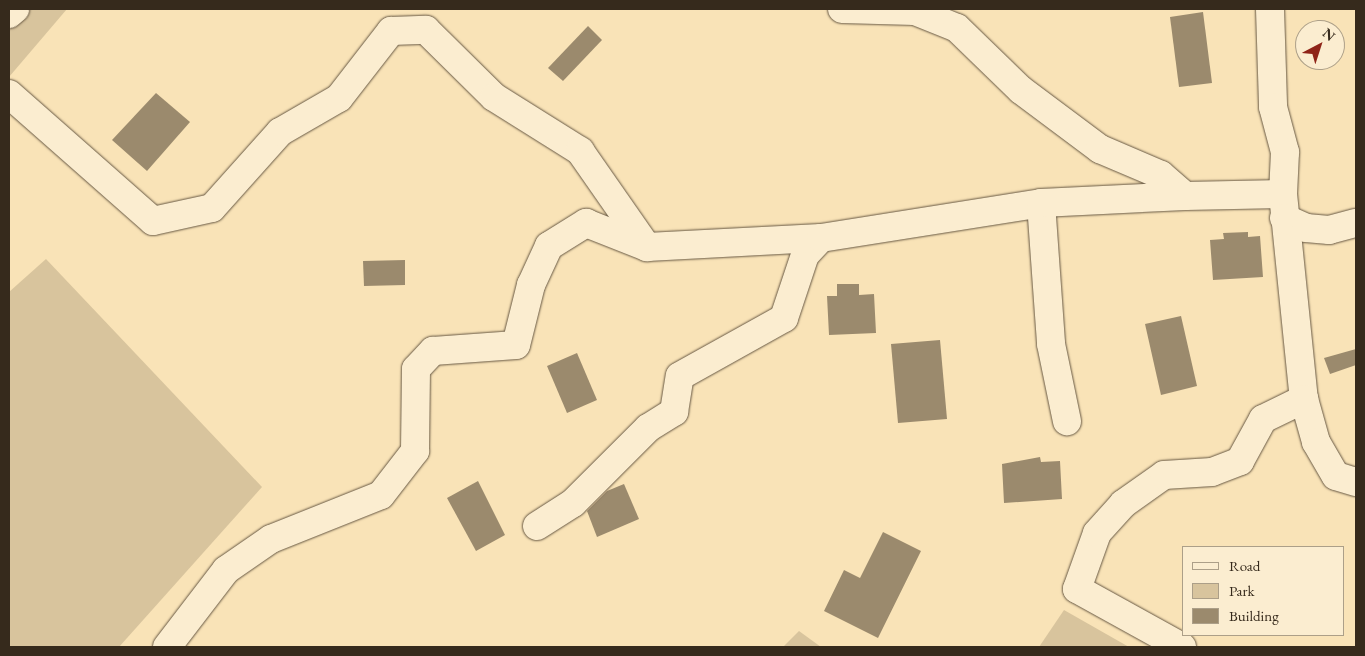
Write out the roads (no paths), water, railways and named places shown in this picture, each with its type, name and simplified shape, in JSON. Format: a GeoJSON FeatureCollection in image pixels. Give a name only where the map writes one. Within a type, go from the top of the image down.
{"type":"FeatureCollection","features":[{"type":"Feature","properties":{"kind":"street"},"geometry":{"type":"LineString","coordinates":[[9,14],[15,9]]}},
{"type":"Feature","properties":{"kind":"street"},"geometry":{"type":"LineString","coordinates":[[842,9],[915,11],[957,18],[1021,90],[1100,149],[1161,175],[1185,196]]}},
{"type":"Feature","properties":{"kind":"street"},"geometry":{"type":"LineString","coordinates":[[1270,9],[1273,107],[1285,152],[1284,206],[1304,399],[1316,442],[1336,476],[1356,482]]}},
{"type":"Feature","properties":{"kind":"street"},"geometry":{"type":"LineString","coordinates":[[9,94],[153,221],[212,208],[280,132],[339,98],[391,31],[426,30],[494,97],[580,151],[647,246]]}},
{"type":"Feature","properties":{"kind":"street"},"geometry":{"type":"LineString","coordinates":[[167,647],[226,570],[271,539],[381,495],[415,451],[416,369],[433,351],[516,345],[531,285],[549,246],[586,223],[647,246],[821,238],[1041,203],[1185,196],[1284,206],[1306,228],[1329,230],[1356,223]]}},
{"type":"Feature","properties":{"kind":"street"},"geometry":{"type":"LineString","coordinates":[[1041,203],[1051,344],[1067,421]]}},
{"type":"Feature","properties":{"kind":"street"},"geometry":{"type":"LineString","coordinates":[[536,526],[572,502],[648,428],[674,412],[680,376],[784,318],[805,255],[821,238]]}},
{"type":"Feature","properties":{"kind":"street"},"geometry":{"type":"LineString","coordinates":[[1182,647],[1077,589],[1098,533],[1123,504],[1164,475],[1212,472],[1240,462],[1263,419],[1304,399]]}}]}
